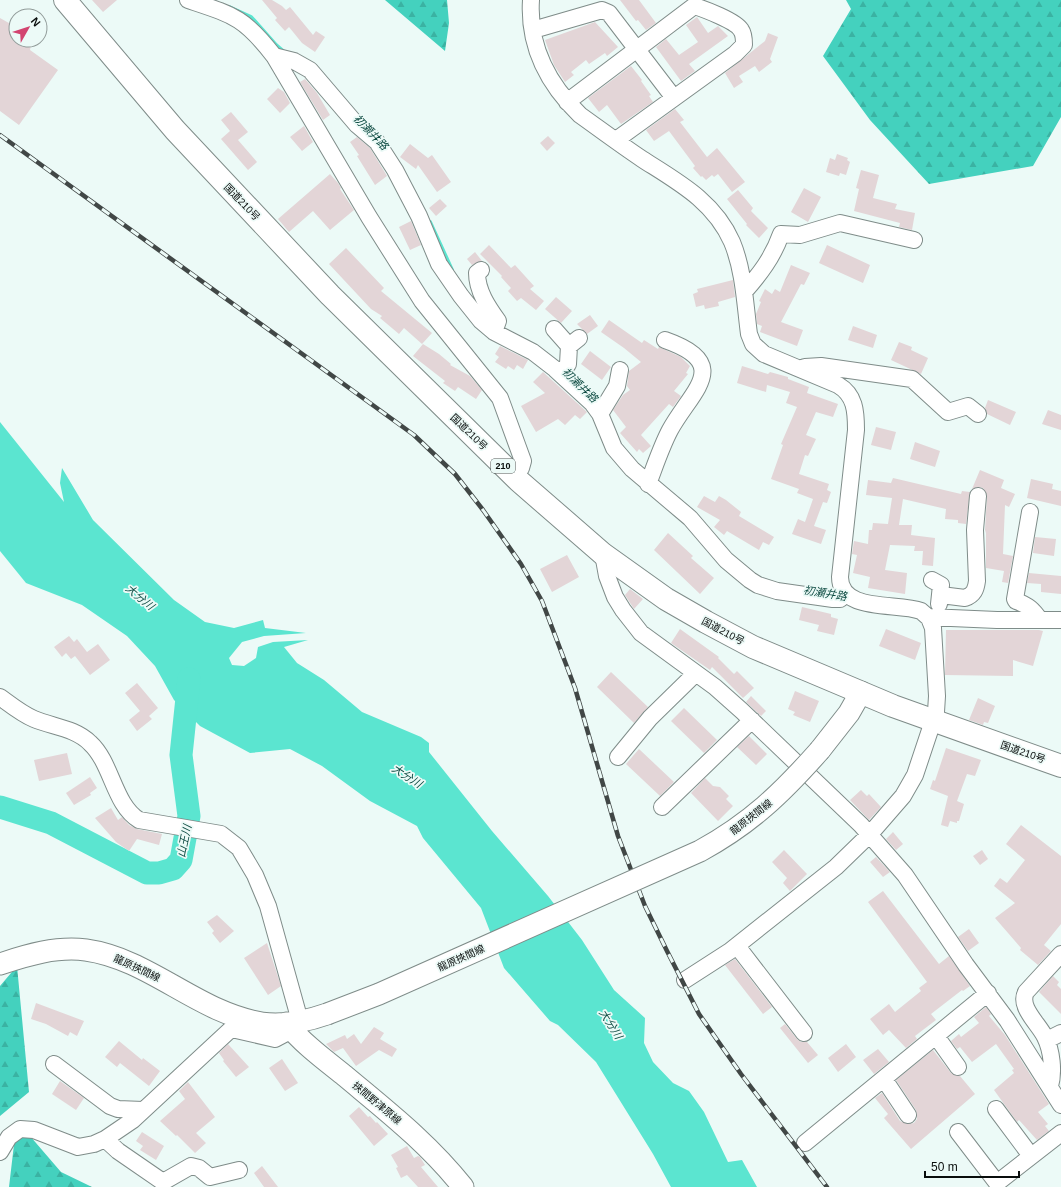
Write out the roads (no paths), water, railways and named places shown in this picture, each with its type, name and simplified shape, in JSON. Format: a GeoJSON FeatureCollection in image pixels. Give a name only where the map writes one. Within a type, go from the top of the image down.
{"type":"FeatureCollection","features":[{"type":"Feature","properties":{"kind":"highway","name":"国道210号"},"geometry":{"type":"LineString","coordinates":[[65,0],[152,104],[215,174],[368,334],[514,476],[564,522],[603,554],[666,599],[712,626],[759,649],[933,721],[1061,766]]}},
{"type":"Feature","properties":{"kind":"main road","name":"龍原挾間線"},"geometry":{"type":"LineString","coordinates":[[7,962],[52,950],[84,950],[101,953],[126,961],[233,1014],[262,1023],[293,1025],[327,1014],[386,990],[700,850],[731,833],[755,816],[784,790],[820,750],[849,713],[861,692]]}},
{"type":"Feature","properties":{"kind":"main road","name":"挾間野津原線"},"geometry":{"type":"LineString","coordinates":[[293,1025],[422,1140],[445,1164],[463,1187]]}},
{"type":"Feature","properties":{"kind":"street"},"geometry":{"type":"LineString","coordinates":[[188,0],[227,13],[241,20],[255,32],[274,56],[422,301],[500,398],[522,454],[523,465],[514,476]]}},
{"type":"Feature","properties":{"kind":"street"},"geometry":{"type":"LineString","coordinates":[[531,0],[530,11],[537,52],[551,81],[567,102],[580,115],[682,184],[709,207],[717,217],[732,243],[740,268],[750,334],[753,344],[764,354],[844,388],[852,398],[854,404],[856,434],[840,576],[842,587],[846,594],[866,602],[917,610],[932,617],[1061,620]]}},
{"type":"Feature","properties":{"kind":"street"},"geometry":{"type":"LineString","coordinates":[[567,102],[694,6],[702,8],[737,25],[742,31],[744,45],[616,140]]}},
{"type":"Feature","properties":{"kind":"street"},"geometry":{"type":"LineString","coordinates":[[533,30],[602,10],[610,13],[674,98]]}},
{"type":"Feature","properties":{"kind":"street"},"geometry":{"type":"LineString","coordinates":[[274,56],[294,61],[310,70],[357,125],[377,142],[395,170],[446,275],[471,309],[494,332],[526,348],[561,374],[592,403],[600,414],[614,448],[632,469],[690,518],[732,566],[758,585],[777,591],[833,599],[840,599],[846,594]]}},
{"type":"Feature","properties":{"kind":"street"},"geometry":{"type":"LineString","coordinates":[[744,292],[764,268],[776,250],[781,234],[800,235],[840,224],[914,240]]}},
{"type":"Feature","properties":{"kind":"street"},"geometry":{"type":"LineString","coordinates":[[481,270],[477,273],[477,284],[489,308],[498,321],[494,332]]}},
{"type":"Feature","properties":{"kind":"street"},"geometry":{"type":"LineString","coordinates":[[554,329],[574,342],[568,364],[561,374]]}},
{"type":"Feature","properties":{"kind":"street"},"geometry":{"type":"LineString","coordinates":[[648,484],[669,431],[698,388],[703,376],[700,363],[695,355],[685,347],[665,340]]}},
{"type":"Feature","properties":{"kind":"street"},"geometry":{"type":"LineString","coordinates":[[800,368],[821,366],[912,379],[948,412],[968,406],[978,414]]}},
{"type":"Feature","properties":{"kind":"street"},"geometry":{"type":"LineString","coordinates":[[600,414],[617,386],[620,370]]}},
{"type":"Feature","properties":{"kind":"street"},"geometry":{"type":"LineString","coordinates":[[941,595],[965,598],[973,593],[976,588],[977,580],[974,530],[978,496]]}},
{"type":"Feature","properties":{"kind":"street"},"geometry":{"type":"LineString","coordinates":[[1030,512],[1015,599],[1016,601],[1031,608],[1040,620]]}},
{"type":"Feature","properties":{"kind":"street"},"geometry":{"type":"LineString","coordinates":[[603,554],[608,582],[626,614],[644,636],[696,673],[752,720],[870,834],[905,875],[966,965],[1054,1081]]}},
{"type":"Feature","properties":{"kind":"street"},"geometry":{"type":"LineString","coordinates":[[685,980],[737,946],[836,867],[891,812],[907,790],[915,774],[933,721],[937,696],[932,617],[941,595],[941,585],[932,580]]}},
{"type":"Feature","properties":{"kind":"street"},"geometry":{"type":"LineString","coordinates":[[618,757],[650,718],[696,673]]}},
{"type":"Feature","properties":{"kind":"street"},"geometry":{"type":"LineString","coordinates":[[0,697],[32,718],[84,737],[97,750],[131,814],[139,820],[221,834],[232,841],[239,848],[255,875],[275,926],[293,1025],[275,1039],[230,1030],[133,1120],[105,1139],[94,1144],[78,1147],[34,1130],[20,1129],[9,1137],[0,1152]]}},
{"type":"Feature","properties":{"kind":"street"},"geometry":{"type":"LineString","coordinates":[[662,807],[752,720]]}},
{"type":"Feature","properties":{"kind":"street"},"geometry":{"type":"LineString","coordinates":[[737,946],[804,1033]]}},
{"type":"Feature","properties":{"kind":"street"},"geometry":{"type":"LineString","coordinates":[[1061,954],[1026,992],[1024,998],[1027,1009],[1047,1040],[1054,1081],[1061,1105]]}},
{"type":"Feature","properties":{"kind":"street"},"geometry":{"type":"LineString","coordinates":[[805,1143],[988,993]]}},
{"type":"Feature","properties":{"kind":"street"},"geometry":{"type":"LineString","coordinates":[[1047,1040],[1061,1033]]}},
{"type":"Feature","properties":{"kind":"street"},"geometry":{"type":"LineString","coordinates":[[936,1036],[958,1068]]}},
{"type":"Feature","properties":{"kind":"street"},"geometry":{"type":"LineString","coordinates":[[54,1064],[110,1106],[118,1109],[143,1110]]}},
{"type":"Feature","properties":{"kind":"street"},"geometry":{"type":"LineString","coordinates":[[884,1079],[908,1115]]}},
{"type":"Feature","properties":{"kind":"street"},"geometry":{"type":"LineString","coordinates":[[996,1109],[1032,1156]]}},
{"type":"Feature","properties":{"kind":"street"},"geometry":{"type":"LineString","coordinates":[[958,1132],[997,1183],[1061,1133]]}},
{"type":"Feature","properties":{"kind":"street"},"geometry":{"type":"LineString","coordinates":[[105,1139],[118,1151],[163,1182],[191,1166],[199,1168],[210,1177],[239,1170]]}},
{"type":"Feature","properties":{"kind":"water","name":"大分川"},"geometry":{"type":"Polygon","coordinates":[[[0,422],[64,502],[60,483],[62,468],[93,520],[174,600],[205,622],[234,628],[263,620],[265,628],[306,633],[264,636],[242,642],[229,658],[232,665],[244,666],[256,658],[258,647],[273,642],[308,640],[284,647],[297,663],[324,680],[362,712],[421,737],[429,743],[429,752],[492,831],[548,896],[582,940],[614,990],[645,1018],[644,1043],[653,1062],[673,1083],[689,1091],[704,1112],[728,1162],[742,1160],[757,1187],[671,1187],[653,1154],[596,1062],[558,1025],[550,1021],[504,968],[481,908],[423,838],[417,826],[370,801],[322,766],[290,749],[250,753],[200,726],[174,700],[155,666],[127,636],[82,605],[26,583],[0,551],[0,422]]]}},
{"type":"Feature","properties":{"kind":"waterway","name":"初瀬井路"},"geometry":{"type":"LineString","coordinates":[[229,7],[251,17],[284,52]]}},
{"type":"Feature","properties":{"kind":"waterway","name":"初瀬井路"},"geometry":{"type":"LineString","coordinates":[[430,222],[452,270]]}},
{"type":"Feature","properties":{"kind":"waterway","name":"山王川"},"geometry":{"type":"LineString","coordinates":[[0,807],[51,823],[147,873],[159,873],[173,869],[181,860],[189,816],[181,755],[189,679]]}},
{"type":"Feature","properties":{"kind":"railway"},"geometry":{"type":"LineString","coordinates":[[0,135],[414,435],[455,474],[483,510],[521,564],[542,601],[575,688],[618,836],[645,906],[699,1014],[741,1074],[827,1187]]}}]}
